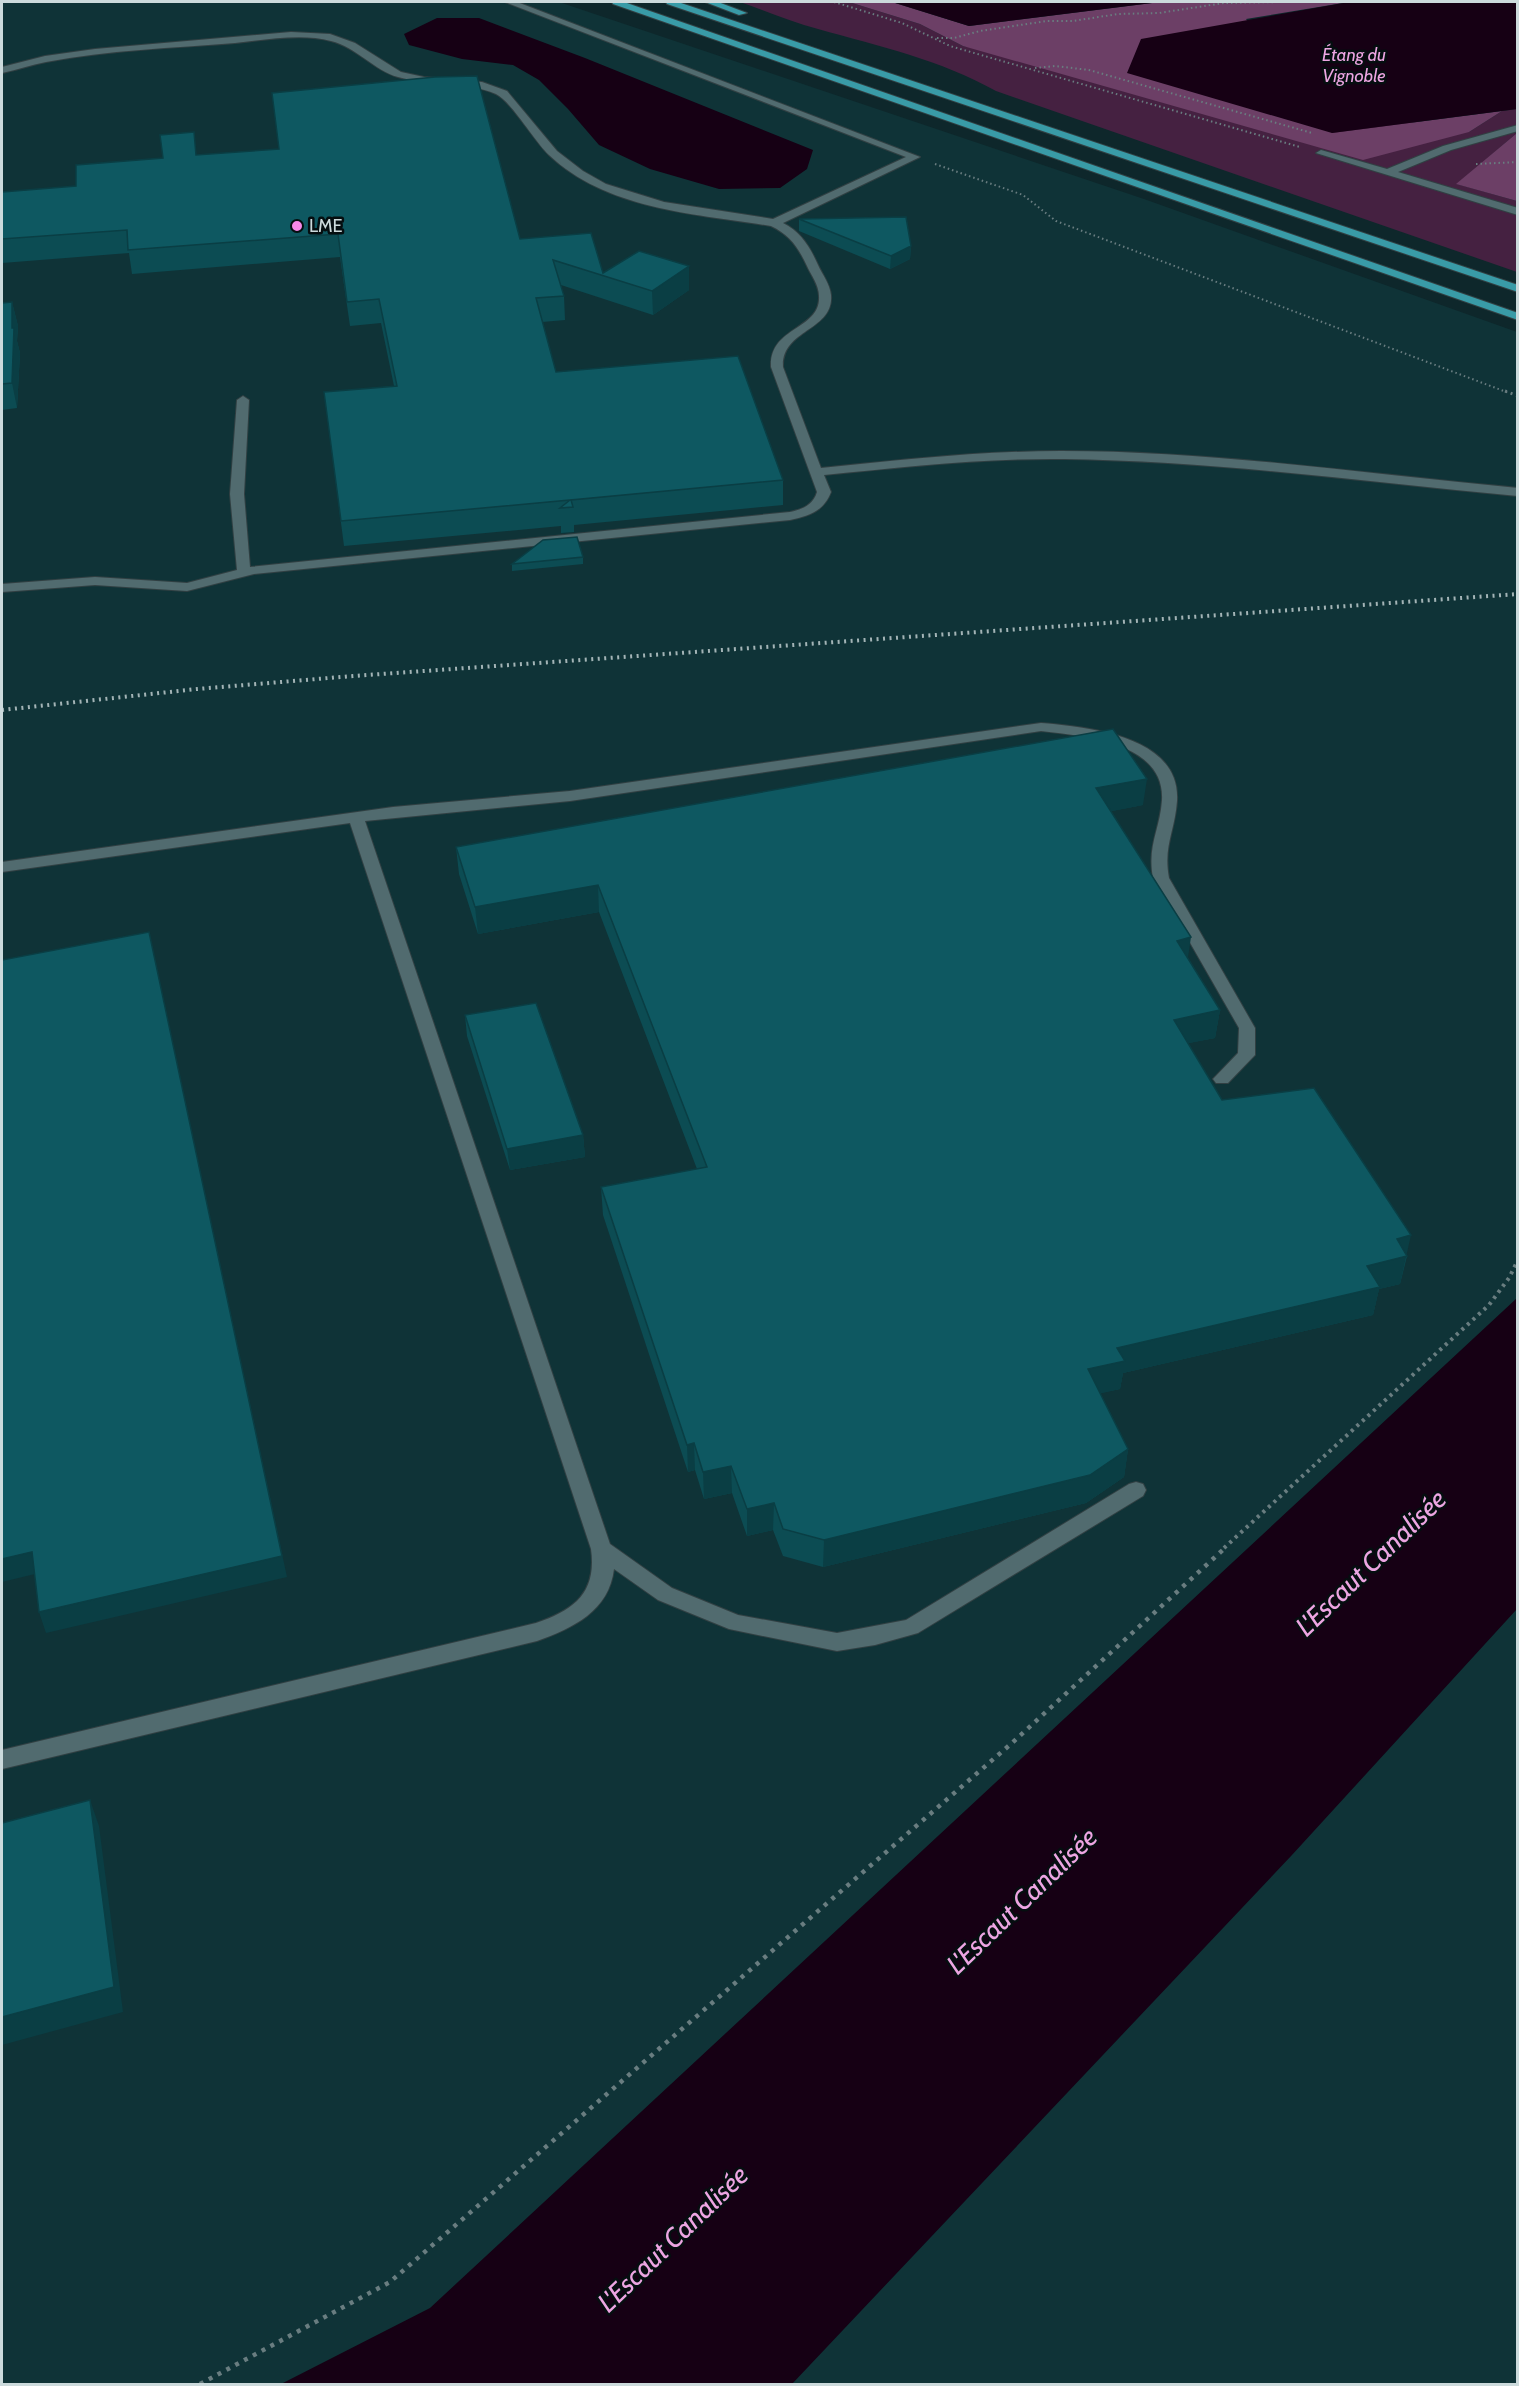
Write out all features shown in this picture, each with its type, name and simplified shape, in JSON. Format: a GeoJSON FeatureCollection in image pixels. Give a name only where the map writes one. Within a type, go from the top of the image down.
{"type":"FeatureCollection","features":[{"type":"Feature","properties":{"kind":"highway"},"geometry":{"type":"LineString","coordinates":[[616,2],[1518,317]]}},
{"type":"Feature","properties":{"kind":"highway"},"geometry":{"type":"LineString","coordinates":[[670,2],[967,100],[1518,289]]}},
{"type":"Feature","properties":{"kind":"highway"},"geometry":{"type":"LineString","coordinates":[[710,2],[751,16]]}},
{"type":"Feature","properties":{"kind":"highway"},"geometry":{"type":"LineString","coordinates":[[834,46],[967,100]]}},
{"type":"Feature","properties":{"kind":"street"},"geometry":{"type":"LineString","coordinates":[[510,2],[915,157]]}},
{"type":"Feature","properties":{"kind":"street"},"geometry":{"type":"LineString","coordinates":[[2,70],[45,59],[105,51],[291,35],[330,37],[352,45],[398,74],[433,82],[482,85],[503,93],[553,153],[579,173],[602,186],[662,205],[774,223],[790,231],[801,240],[825,292],[825,303],[816,319],[782,344],[776,355],[777,367],[824,492],[819,503],[806,512],[790,516],[244,572],[187,587],[95,581],[2,588]]}},
{"type":"Feature","properties":{"kind":"street"},"geometry":{"type":"LineString","coordinates":[[1387,173],[1447,148],[1518,128]]}},
{"type":"Feature","properties":{"kind":"street"},"geometry":{"type":"LineString","coordinates":[[1321,153],[1518,212]]}},
{"type":"Feature","properties":{"kind":"street"},"geometry":{"type":"LineString","coordinates":[[774,223],[915,157]]}},
{"type":"Feature","properties":{"kind":"street"},"geometry":{"type":"LineString","coordinates":[[243,400],[237,494],[244,572]]}},
{"type":"Feature","properties":{"kind":"street"},"geometry":{"type":"LineString","coordinates":[[818,472],[961,458],[1087,456],[1184,461],[1518,492]]}},
{"type":"Feature","properties":{"kind":"street"},"geometry":{"type":"LineString","coordinates":[[2,867],[425,808],[549,799],[1041,727],[1083,731],[1131,745],[1157,761],[1169,792],[1157,856],[1161,878],[1247,1028],[1246,1055],[1222,1079]]}},
{"type":"Feature","properties":{"kind":"street"},"geometry":{"type":"LineString","coordinates":[[2,1760],[557,1625],[586,1606],[604,1578],[601,1549],[356,817]]}},
{"type":"Feature","properties":{"kind":"street"},"geometry":{"type":"LineString","coordinates":[[601,1549],[665,1594],[736,1623],[837,1642],[875,1636],[911,1626],[1136,1490]]}},
{"type":"Feature","properties":{"kind":"path"},"geometry":{"type":"LineString","coordinates":[[834,2],[902,22],[950,46],[1321,153]]}},
{"type":"Feature","properties":{"kind":"path"},"geometry":{"type":"LineString","coordinates":[[933,38],[954,38],[989,29],[1047,21],[1073,21],[1118,14],[1159,13],[1224,3],[1281,2]]}},
{"type":"Feature","properties":{"kind":"path"},"geometry":{"type":"LineString","coordinates":[[1030,69],[1054,66],[1089,70],[1318,134]]}},
{"type":"Feature","properties":{"kind":"path"},"geometry":{"type":"LineString","coordinates":[[915,157],[1023,195],[1056,221],[1518,396]]}},
{"type":"Feature","properties":{"kind":"path"},"geometry":{"type":"LineString","coordinates":[[200,2385],[390,2282],[1012,1743],[1489,1305],[1509,1278],[1518,1260]]}},
{"type":"Feature","properties":{"kind":"shaded area"},"geometry":{"type":"Polygon","coordinates":[[[2,2],[559,2],[1144,199],[1517,332],[1517,2384],[2,2384],[2,2]]]}},
{"type":"Feature","properties":{"kind":"shaded area"},"geometry":{"type":"Polygon","coordinates":[[[740,2],[849,2],[920,24],[963,46],[1469,132],[1502,111],[1517,109],[1517,133],[1457,184],[1517,201],[1517,272],[996,91],[932,62],[808,26],[740,2]]]}},
{"type":"Feature","properties":{"kind":"shaded area"},"geometry":{"type":"Polygon","coordinates":[[[849,2],[892,2],[969,26],[1160,2],[1349,2],[1246,19],[1332,133],[1502,111],[1469,132],[1363,160],[963,46],[920,24],[849,2]]]}},
{"type":"Feature","properties":{"kind":"shaded area"},"geometry":{"type":"Polygon","coordinates":[[[1517,133],[1517,201],[1456,184],[1517,133]]]}},
{"type":"Feature","properties":{"kind":"water"},"geometry":{"type":"Polygon","coordinates":[[[892,2],[1160,2],[969,26],[892,2]]]}},
{"type":"Feature","properties":{"kind":"water","name":"Étang du Vignoble"},"geometry":{"type":"Polygon","coordinates":[[[1349,2],[1517,2],[1517,109],[1332,133],[1127,73],[1141,39],[1349,2]]]}},
{"type":"Feature","properties":{"kind":"water"},"geometry":{"type":"Polygon","coordinates":[[[437,18],[479,18],[813,150],[807,169],[780,188],[719,189],[650,169],[599,145],[539,80],[513,65],[462,59],[409,45],[404,34],[437,18]]]}},
{"type":"Feature","properties":{"kind":"water","name":"L'Escaut Canalisée"},"geometry":{"type":"Polygon","coordinates":[[[1517,1298],[1517,1609],[1292,1855],[792,2384],[281,2384],[430,2308],[1517,1298]]]}},
{"type":"Feature","properties":{"kind":"building"},"geometry":{"type":"Polygon","coordinates":[[[477,76],[520,239],[591,233],[603,273],[639,251],[689,266],[652,291],[553,260],[564,296],[536,298],[556,372],[738,356],[783,480],[571,500],[573,507],[560,508],[570,500],[341,521],[324,392],[397,386],[379,299],[347,302],[338,234],[128,250],[127,230],[2,239],[2,192],[76,186],[76,165],[163,158],[160,135],[194,132],[196,155],[279,149],[272,93],[435,77],[477,76]]]}},
{"type":"Feature","properties":{"kind":"building"},"geometry":{"type":"Polygon","coordinates":[[[906,217],[911,246],[891,256],[799,219],[906,217]]]}},
{"type":"Feature","properties":{"kind":"building"},"geometry":{"type":"Polygon","coordinates":[[[12,302],[12,328],[14,328],[12,383],[2,384],[2,303],[12,302]]]}},
{"type":"Feature","properties":{"kind":"building"},"geometry":{"type":"Polygon","coordinates":[[[577,537],[583,557],[512,564],[543,540],[577,537]]]}},
{"type":"Feature","properties":{"kind":"building"},"geometry":{"type":"Polygon","coordinates":[[[1113,729],[1147,779],[1096,788],[1191,937],[1177,941],[1220,1010],[1174,1020],[1222,1100],[1314,1088],[1411,1235],[1397,1239],[1407,1256],[1367,1266],[1380,1287],[1117,1348],[1125,1361],[1088,1369],[1128,1449],[1090,1475],[824,1540],[783,1529],[774,1503],[747,1509],[731,1466],[703,1472],[694,1443],[687,1445],[601,1187],[707,1167],[598,885],[475,907],[456,847],[1113,729]]]}},
{"type":"Feature","properties":{"kind":"building"},"geometry":{"type":"Polygon","coordinates":[[[149,932],[282,1556],[39,1612],[32,1552],[2,1559],[2,960],[149,932]]]}},
{"type":"Feature","properties":{"kind":"building"},"geometry":{"type":"Polygon","coordinates":[[[536,1003],[583,1135],[507,1149],[465,1015],[536,1003]]]}},
{"type":"Feature","properties":{"kind":"building"},"geometry":{"type":"Polygon","coordinates":[[[90,1800],[114,1987],[2,2017],[2,1823],[90,1800]]]}},
{"type":"Feature","properties":{"kind":"railway"},"geometry":{"type":"LineString","coordinates":[[2,710],[197,689],[353,676],[1518,594]]}},
{"type":"Feature","properties":{"kind":"place","name":"LME"},"geometry":{"type":"Point","coordinates":[297,226]}}]}
